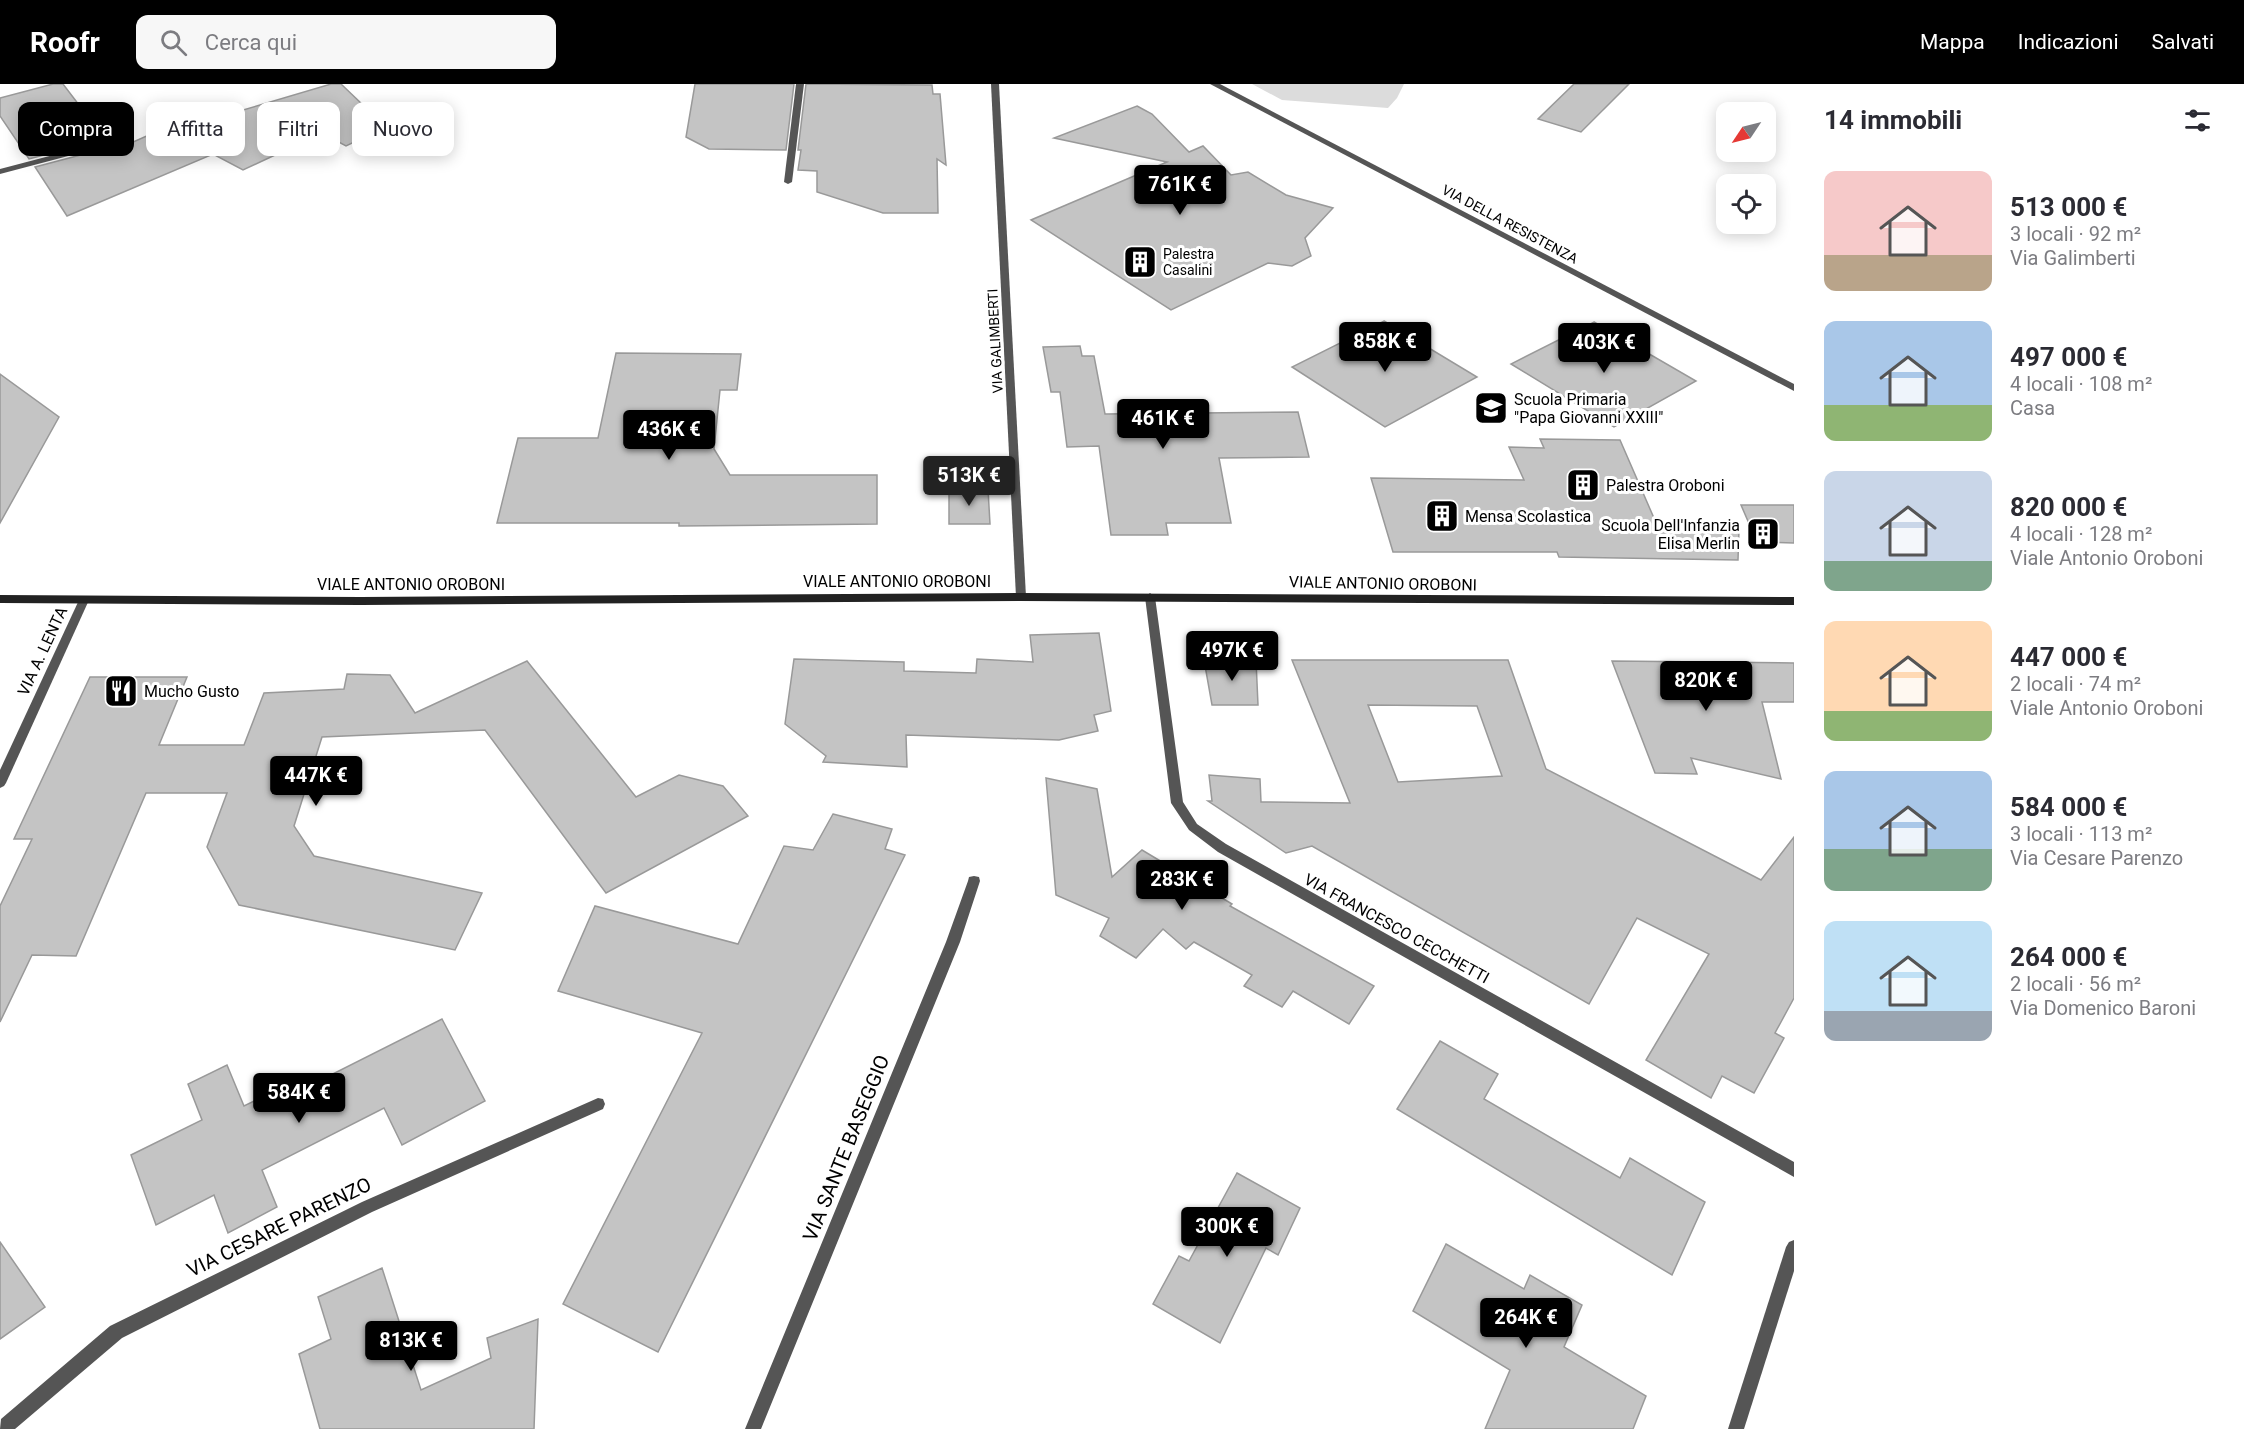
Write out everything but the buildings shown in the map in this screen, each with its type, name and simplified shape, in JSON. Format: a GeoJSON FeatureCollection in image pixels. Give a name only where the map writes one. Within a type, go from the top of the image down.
{"type":"FeatureCollection","features":[{"type":"Feature","properties":{"kind":"street"},"geometry":{"type":"LineString","coordinates":[[788,182],[800,84]]}},
{"type":"Feature","properties":{"kind":"street","name":"VIA GALIMBERTI"},"geometry":{"type":"LineString","coordinates":[[994,84],[1021,597]]}},
{"type":"Feature","properties":{"kind":"street","name":"VIA DELLA RESISTENZA"},"geometry":{"type":"LineString","coordinates":[[1214,84],[1794,388]]}},
{"type":"Feature","properties":{"kind":"street"},"geometry":{"type":"LineString","coordinates":[[0,172],[59,156]]}},
{"type":"Feature","properties":{"kind":"street","name":"VIALE ANTONIO OROBONI"},"geometry":{"type":"LineString","coordinates":[[0,599],[373,601],[1150,597],[1794,601]]}},
{"type":"Feature","properties":{"kind":"street","name":"VIA FRANCESCO CECCHETTI"},"geometry":{"type":"LineString","coordinates":[[1150,597],[1177,803],[1193,827],[1254,866],[1794,1170]]}},
{"type":"Feature","properties":{"kind":"street","name":"VIA A. LENTA"},"geometry":{"type":"LineString","coordinates":[[0,783],[84,600]]}},
{"type":"Feature","properties":{"kind":"street","name":"VIA SANTE BASEGGIO"},"geometry":{"type":"LineString","coordinates":[[753,1429],[953,942],[974,880]]}},
{"type":"Feature","properties":{"kind":"street","name":"VIA CESARE PARENZO"},"geometry":{"type":"LineString","coordinates":[[5,1429],[116,1332],[367,1207],[598,1104]]}},
{"type":"Feature","properties":{"kind":"street"},"geometry":{"type":"LineString","coordinates":[[1736,1429],[1794,1247]]}},
{"type":"Feature","properties":{"kind":"shaded area"},"geometry":{"type":"Polygon","coordinates":[[[1252,84],[1404,84],[1397,98],[1388,108],[1282,100],[1252,84]]]}},
{"type":"Feature","properties":{"kind":"place","name":"Palestra Casalini"},"geometry":{"type":"Point","coordinates":[1140,262]}},
{"type":"Feature","properties":{"kind":"place","name":"Scuola Primaria \"Papa Giovanni XXIII\""},"geometry":{"type":"Point","coordinates":[1491,408]}},
{"type":"Feature","properties":{"kind":"place","name":"Palestra Oroboni"},"geometry":{"type":"Point","coordinates":[1583,485]}},
{"type":"Feature","properties":{"kind":"place","name":"Mensa Scolastica"},"geometry":{"type":"Point","coordinates":[1442,516]}},
{"type":"Feature","properties":{"kind":"place","name":"Scuola Dell'Infanzia Elisa Merlin"},"geometry":{"type":"Point","coordinates":[1763,534]}},
{"type":"Feature","properties":{"kind":"place","name":"Mucho Gusto"},"geometry":{"type":"Point","coordinates":[121,691]}}]}
